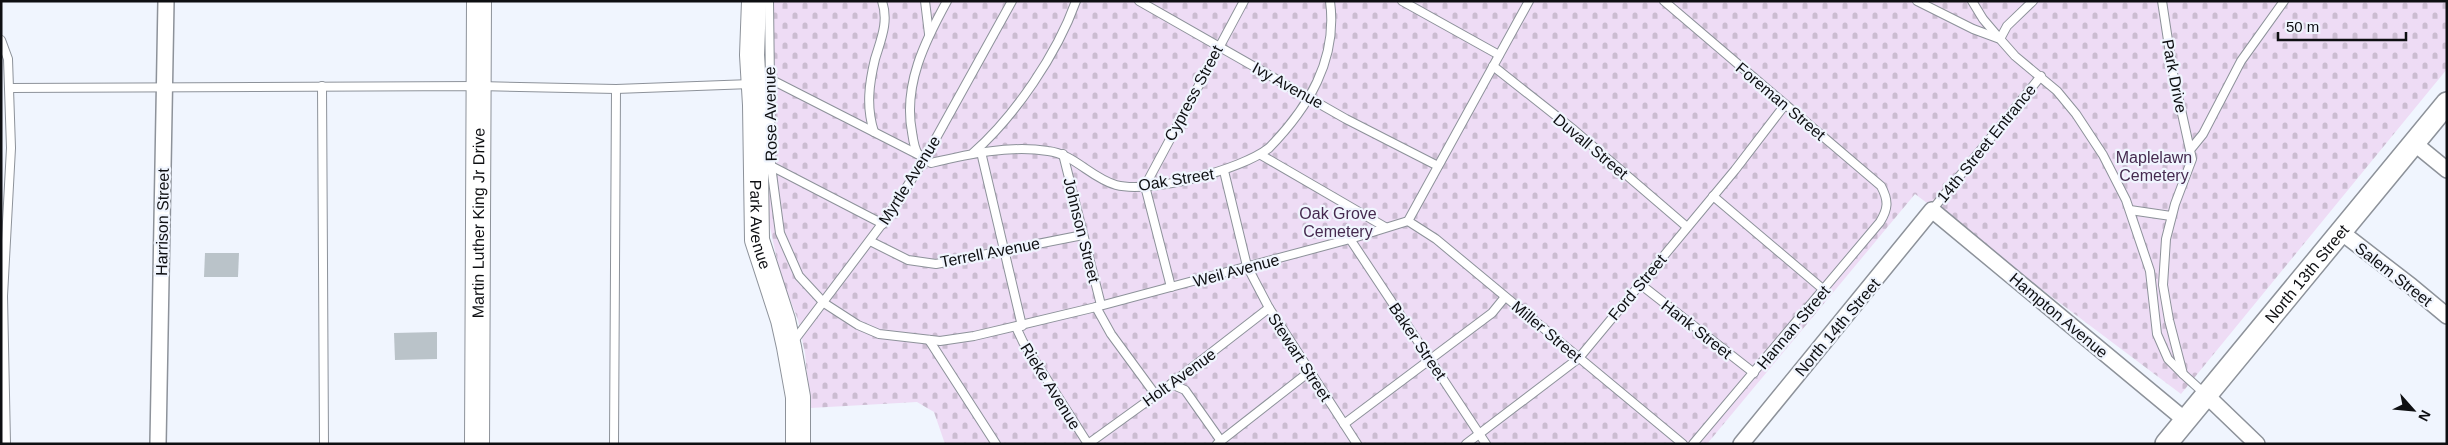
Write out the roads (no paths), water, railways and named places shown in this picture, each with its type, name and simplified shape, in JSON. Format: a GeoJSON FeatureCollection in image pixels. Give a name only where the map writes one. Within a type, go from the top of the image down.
{"type":"FeatureCollection","features":[{"type":"Feature","properties":{"kind":"main road","name":"Martin Luther King Jr Drive"},"geometry":{"type":"LineString","coordinates":[[476,444],[479,1]]}},
{"type":"Feature","properties":{"kind":"main road","name":"Park Avenue"},"geometry":{"type":"LineString","coordinates":[[754,1],[761,82],[755,104],[757,240],[783,320],[789,348],[798,397],[798,444]]}},
{"type":"Feature","properties":{"kind":"main road","name":"North 13th Street"},"geometry":{"type":"LineString","coordinates":[[2166,444],[2447,103]]}},
{"type":"Feature","properties":{"kind":"street","name":"Harrison Street"},"geometry":{"type":"LineString","coordinates":[[158,444],[166,1]]}},
{"type":"Feature","properties":{"kind":"street"},"geometry":{"type":"LineString","coordinates":[[2414,143],[2447,170]]}},
{"type":"Feature","properties":{"kind":"street","name":"Hampton Avenue"},"geometry":{"type":"LineString","coordinates":[[1932,210],[2185,420]]}},
{"type":"Feature","properties":{"kind":"street","name":"North 14th Street"},"geometry":{"type":"LineString","coordinates":[[1741,444],[1932,210]]}},
{"type":"Feature","properties":{"kind":"street","name":"Salem Street"},"geometry":{"type":"LineString","coordinates":[[2341,232],[2447,316]]}},
{"type":"Feature","properties":{"kind":"street"},"geometry":{"type":"LineString","coordinates":[[2206,394],[2256,444]]}},
{"type":"Feature","properties":{"kind":"lane","name":"Rose Avenue"},"geometry":{"type":"LineString","coordinates":[[769,1],[761,82],[780,233],[799,276],[824,303]]}},
{"type":"Feature","properties":{"kind":"lane"},"geometry":{"type":"LineString","coordinates":[[874,132],[870,119],[868,98],[884,29],[885,18],[882,1]]}},
{"type":"Feature","properties":{"kind":"lane"},"geometry":{"type":"LineString","coordinates":[[925,1],[928,34]]}},
{"type":"Feature","properties":{"kind":"lane"},"geometry":{"type":"LineString","coordinates":[[922,156],[916,149],[912,134],[911,108],[916,67],[928,34],[947,1]]}},
{"type":"Feature","properties":{"kind":"lane","name":"Myrtle Avenue"},"geometry":{"type":"LineString","coordinates":[[789,348],[882,224],[1012,1]]}},
{"type":"Feature","properties":{"kind":"lane"},"geometry":{"type":"LineString","coordinates":[[977,152],[1031,83],[1062,32],[1076,1]]}},
{"type":"Feature","properties":{"kind":"lane","name":"Ivy Avenue"},"geometry":{"type":"LineString","coordinates":[[1139,1],[1310,98],[1438,166]]}},
{"type":"Feature","properties":{"kind":"lane","name":"Cypress Street"},"geometry":{"type":"LineString","coordinates":[[1145,186],[1244,1]]}},
{"type":"Feature","properties":{"kind":"lane","name":"Oak Street"},"geometry":{"type":"LineString","coordinates":[[761,82],[874,132],[922,156],[931,163],[977,152],[1047,150],[1063,154],[1115,185],[1145,186],[1224,171],[1261,155],[1281,135],[1310,98],[1323,70],[1331,13],[1330,1]]}},
{"type":"Feature","properties":{"kind":"lane"},"geometry":{"type":"LineString","coordinates":[[1402,1],[1499,55]]}},
{"type":"Feature","properties":{"kind":"lane"},"geometry":{"type":"LineString","coordinates":[[1408,221],[1529,1]]}},
{"type":"Feature","properties":{"kind":"lane","name":"Foreman Street"},"geometry":{"type":"LineString","coordinates":[[1664,1],[1784,106],[1881,186],[1886,196],[1888,207]]}},
{"type":"Feature","properties":{"kind":"lane"},"geometry":{"type":"LineString","coordinates":[[1917,1],[1973,29],[2000,39]]}},
{"type":"Feature","properties":{"kind":"lane"},"geometry":{"type":"LineString","coordinates":[[1972,1],[1983,19],[2015,56],[2040,76],[2067,102],[2090,134],[2119,185],[2130,210],[2150,271],[2157,334],[2168,359],[2206,394]]}},
{"type":"Feature","properties":{"kind":"lane"},"geometry":{"type":"LineString","coordinates":[[2000,39],[2007,26],[2033,1]]}},
{"type":"Feature","properties":{"kind":"lane","name":"Park Drive"},"geometry":{"type":"LineString","coordinates":[[2162,1],[2172,73],[2190,150]]}},
{"type":"Feature","properties":{"kind":"lane"},"geometry":{"type":"LineString","coordinates":[[2183,374],[2169,320],[2163,285],[2164,251],[2171,216],[2192,159],[2190,150],[2203,134],[2241,61],[2284,1]]}},
{"type":"Feature","properties":{"kind":"lane"},"geometry":{"type":"LineString","coordinates":[[1,40],[8,59],[11,148],[3,296],[6,444]]}},
{"type":"Feature","properties":{"kind":"lane","name":"Duvall Street"},"geometry":{"type":"LineString","coordinates":[[1493,66],[1574,130],[1687,227]]}},
{"type":"Feature","properties":{"kind":"lane","name":"14th Street Entrance"},"geometry":{"type":"LineString","coordinates":[[1932,210],[2040,76]]}},
{"type":"Feature","properties":{"kind":"lane"},"geometry":{"type":"LineString","coordinates":[[9,88],[478,86],[616,89],[761,82]]}},
{"type":"Feature","properties":{"kind":"lane"},"geometry":{"type":"LineString","coordinates":[[322,86],[324,444]]}},
{"type":"Feature","properties":{"kind":"lane"},"geometry":{"type":"LineString","coordinates":[[614,444],[616,89]]}},
{"type":"Feature","properties":{"kind":"lane","name":"Ford Street"},"geometry":{"type":"LineString","coordinates":[[1466,444],[1579,358],[1713,196],[1784,106]]}},
{"type":"Feature","properties":{"kind":"lane","name":"Rieke Avenue"},"geometry":{"type":"LineString","coordinates":[[977,152],[1003,249],[1023,342],[1088,444]]}},
{"type":"Feature","properties":{"kind":"lane","name":"Johnson Street"},"geometry":{"type":"LineString","coordinates":[[1063,154],[1084,235],[1098,306],[1111,334],[1155,394]]}},
{"type":"Feature","properties":{"kind":"lane"},"geometry":{"type":"LineString","coordinates":[[1261,155],[1385,227]]}},
{"type":"Feature","properties":{"kind":"lane"},"geometry":{"type":"LineString","coordinates":[[771,166],[882,224]]}},
{"type":"Feature","properties":{"kind":"lane","name":"Stewart Street"},"geometry":{"type":"LineString","coordinates":[[1224,171],[1247,266],[1268,308],[1357,444]]}},
{"type":"Feature","properties":{"kind":"lane"},"geometry":{"type":"LineString","coordinates":[[1145,186],[1171,287]]}},
{"type":"Feature","properties":{"kind":"lane"},"geometry":{"type":"LineString","coordinates":[[1713,196],[1824,290]]}},
{"type":"Feature","properties":{"kind":"lane","name":"Hannan Street"},"geometry":{"type":"LineString","coordinates":[[1693,444],[1754,374],[1880,222],[1888,207]]}},
{"type":"Feature","properties":{"kind":"lane"},"geometry":{"type":"LineString","coordinates":[[2130,210],[2171,216]]}},
{"type":"Feature","properties":{"kind":"lane","name":"Weil Avenue"},"geometry":{"type":"LineString","coordinates":[[824,303],[858,325],[879,334],[929,340],[957,339],[1019,326],[1171,287],[1350,239],[1408,221]]}},
{"type":"Feature","properties":{"kind":"lane","name":"Miller Street"},"geometry":{"type":"LineString","coordinates":[[1408,221],[1436,239],[1683,444]]}},
{"type":"Feature","properties":{"kind":"lane","name":"Terrell Avenue"},"geometry":{"type":"LineString","coordinates":[[870,241],[908,260],[928,264],[959,260],[1003,249],[1084,235]]}},
{"type":"Feature","properties":{"kind":"lane","name":"Baker Street"},"geometry":{"type":"LineString","coordinates":[[1350,239],[1486,444]]}},
{"type":"Feature","properties":{"kind":"lane","name":"Hank Street"},"geometry":{"type":"LineString","coordinates":[[1640,284],[1754,374]]}},
{"type":"Feature","properties":{"kind":"lane"},"geometry":{"type":"LineString","coordinates":[[1344,424],[1492,313],[1505,297]]}},
{"type":"Feature","properties":{"kind":"lane","name":"Holt Avenue"},"geometry":{"type":"LineString","coordinates":[[1088,444],[1171,384],[1268,308]]}},
{"type":"Feature","properties":{"kind":"lane"},"geometry":{"type":"LineString","coordinates":[[929,340],[996,444]]}},
{"type":"Feature","properties":{"kind":"lane"},"geometry":{"type":"LineString","coordinates":[[1171,384],[1185,390],[1219,442],[1309,372]]}},
{"type":"Feature","properties":{"kind":"park label","name":"Maplelawn Cemetery"},"geometry":{"type":"Point","coordinates":[2154,166]}},
{"type":"Feature","properties":{"kind":"park label","name":"Oak Grove Cemetery"},"geometry":{"type":"Point","coordinates":[1338,222]}}]}
